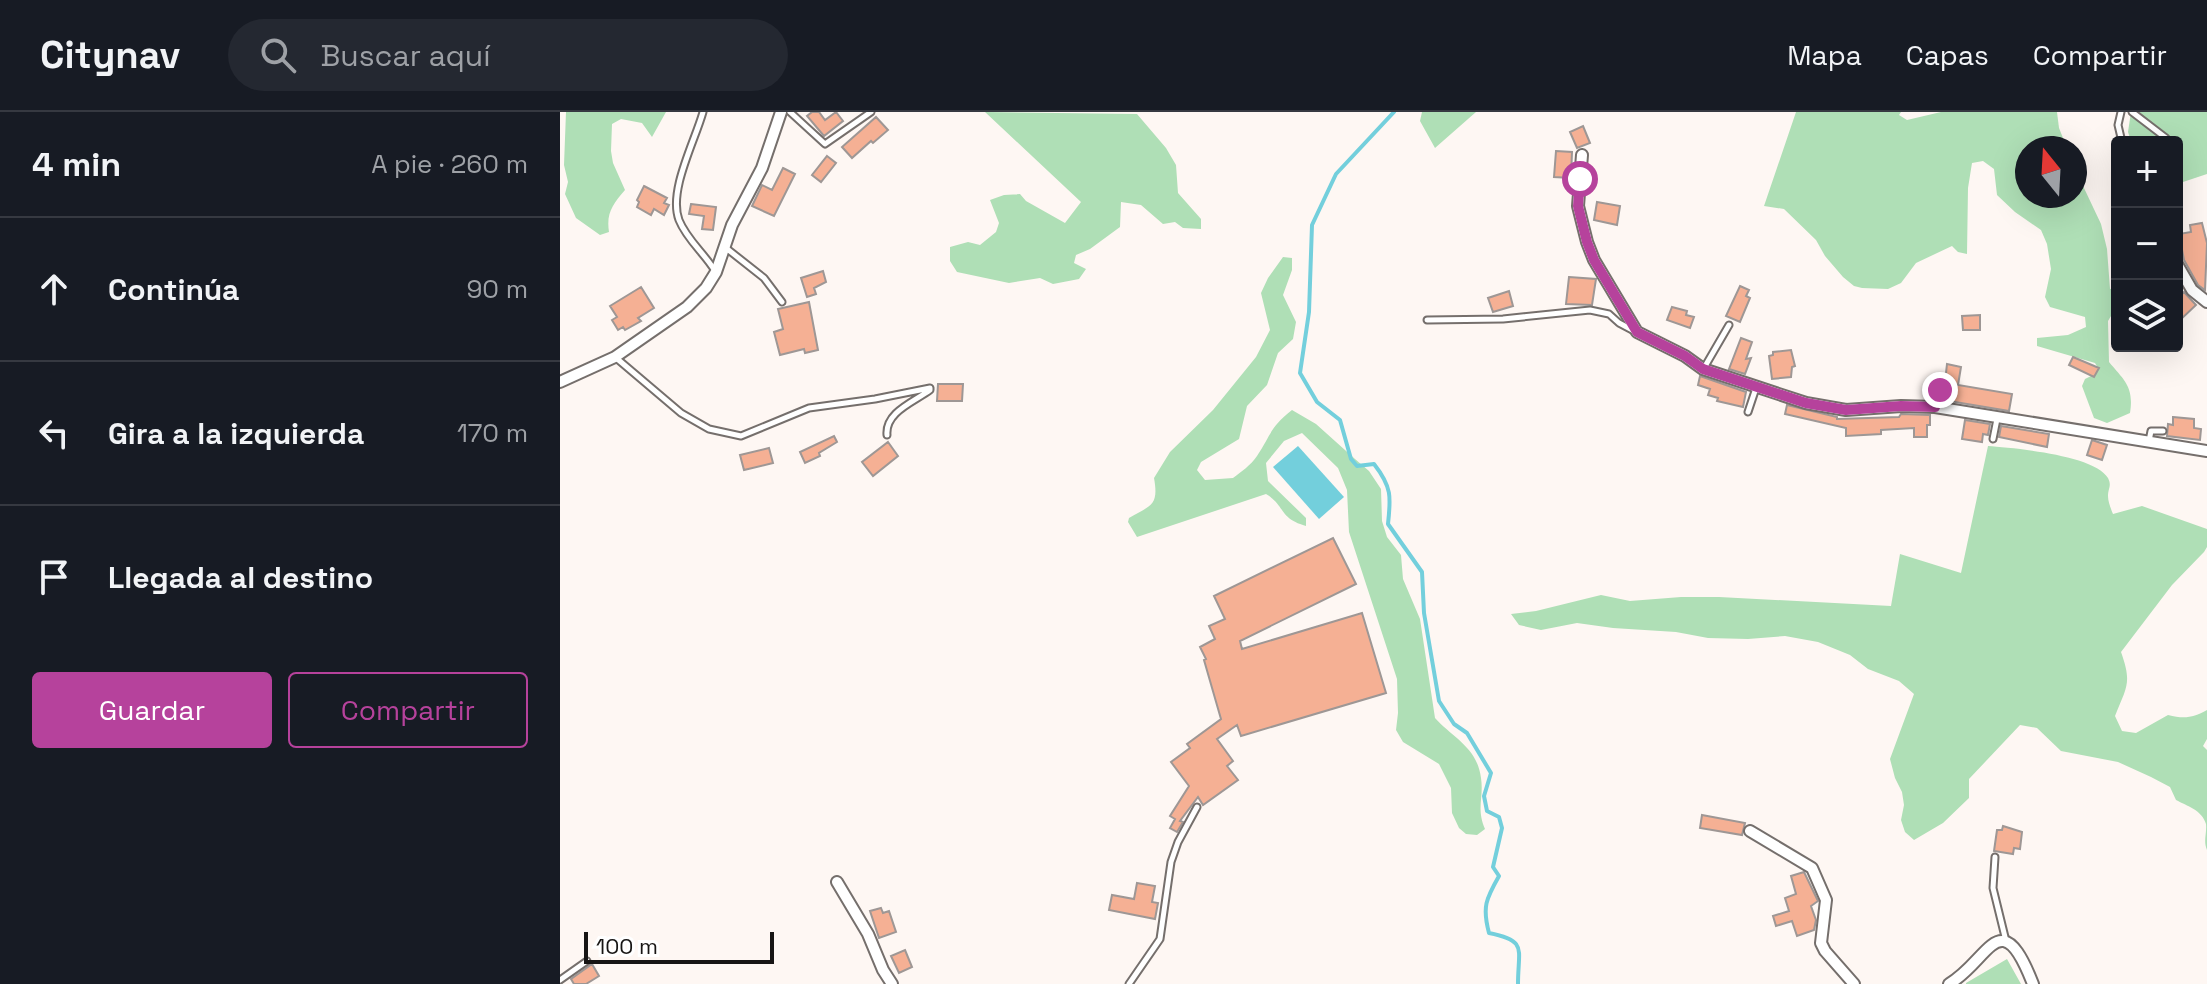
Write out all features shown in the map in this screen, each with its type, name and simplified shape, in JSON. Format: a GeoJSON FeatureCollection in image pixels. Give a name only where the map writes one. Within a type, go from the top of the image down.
{"type":"FeatureCollection","features":[{"type":"Feature","properties":{"kind":"street"},"geometry":{"type":"LineString","coordinates":[[560,382],[615,357],[687,307],[706,288],[716,272],[732,225],[762,168],[781,112]]}},
{"type":"Feature","properties":{"kind":"street"},"geometry":{"type":"LineString","coordinates":[[1582,155],[1578,206],[1594,260],[1637,332],[1685,356],[1703,369],[1806,403],[1846,410],[1935,407],[2207,451]]}},
{"type":"Feature","properties":{"kind":"street"},"geometry":{"type":"LineString","coordinates":[[2183,274],[2192,290],[2207,302]]}},
{"type":"Feature","properties":{"kind":"street"},"geometry":{"type":"LineString","coordinates":[[1750,831],[1812,868],[1826,900],[1821,943],[1848,982]]}},
{"type":"Feature","properties":{"kind":"street"},"geometry":{"type":"LineString","coordinates":[[837,882],[868,934],[892,984]]}},
{"type":"Feature","properties":{"kind":"street"},"geometry":{"type":"LineString","coordinates":[[1949,984],[1971,968],[1993,942],[2006,942],[2020,956],[2033,984]]}},
{"type":"Feature","properties":{"kind":"lane"},"geometry":{"type":"LineString","coordinates":[[703,112],[680,181],[677,210],[687,234],[716,272]]}},
{"type":"Feature","properties":{"kind":"lane"},"geometry":{"type":"LineString","coordinates":[[790,112],[825,144],[871,112]]}},
{"type":"Feature","properties":{"kind":"lane"},"geometry":{"type":"LineString","coordinates":[[2121,112],[2118,125],[2121,136]]}},
{"type":"Feature","properties":{"kind":"lane"},"geometry":{"type":"LineString","coordinates":[[2132,112],[2163,136]]}},
{"type":"Feature","properties":{"kind":"lane"},"geometry":{"type":"LineString","coordinates":[[725,248],[764,278],[782,302]]}},
{"type":"Feature","properties":{"kind":"lane"},"geometry":{"type":"LineString","coordinates":[[1427,320],[1503,319],[1590,310],[1609,314],[1637,332]]}},
{"type":"Feature","properties":{"kind":"lane"},"geometry":{"type":"LineString","coordinates":[[1703,369],[1729,325]]}},
{"type":"Feature","properties":{"kind":"lane"},"geometry":{"type":"LineString","coordinates":[[615,357],[681,413],[709,429],[741,436],[809,408],[930,388],[889,420],[887,435]]}},
{"type":"Feature","properties":{"kind":"lane"},"geometry":{"type":"LineString","coordinates":[[1748,412],[1757,388]]}},
{"type":"Feature","properties":{"kind":"lane"},"geometry":{"type":"LineString","coordinates":[[1935,407],[1940,390]]}},
{"type":"Feature","properties":{"kind":"lane"},"geometry":{"type":"LineString","coordinates":[[1993,439],[1998,418]]}},
{"type":"Feature","properties":{"kind":"lane"},"geometry":{"type":"LineString","coordinates":[[2148,442],[2151,431],[2163,431]]}},
{"type":"Feature","properties":{"kind":"lane"},"geometry":{"type":"LineString","coordinates":[[1129,984],[1160,939],[1171,862],[1197,807]]}},
{"type":"Feature","properties":{"kind":"lane"},"geometry":{"type":"LineString","coordinates":[[1995,857],[1993,888],[2006,942]]}},
{"type":"Feature","properties":{"kind":"lane"},"geometry":{"type":"LineString","coordinates":[[560,980],[587,961]]}},
{"type":"Feature","properties":{"kind":"green space"},"geometry":{"type":"Polygon","coordinates":[[[566,112],[666,112],[652,137],[642,123],[621,119],[612,124],[613,163],[625,190],[611,209],[609,232],[600,235],[576,218],[565,194],[568,182],[564,165],[566,112]]]}},
{"type":"Feature","properties":{"kind":"green space"},"geometry":{"type":"Polygon","coordinates":[[[985,112],[1137,114],[1176,165],[1178,193],[1201,219],[1201,229],[1183,228],[1175,222],[1163,224],[1141,205],[1121,202],[1120,227],[1090,249],[1076,255],[1074,263],[1086,269],[1079,279],[1053,284],[1040,278],[1009,283],[957,272],[950,261],[950,247],[968,242],[980,245],[996,232],[999,223],[990,200],[1020,194],[1026,201],[1065,223],[1081,202],[985,112]]]}},
{"type":"Feature","properties":{"kind":"green space"},"geometry":{"type":"Polygon","coordinates":[[[1422,112],[1476,112],[1435,148],[1420,121],[1422,112]]]}},
{"type":"Feature","properties":{"kind":"green space"},"geometry":{"type":"Polygon","coordinates":[[[1796,112],[1901,112],[1899,115],[1907,120],[1941,112],[2057,112],[2062,136],[2015,136],[2015,208],[2087,208],[2087,194],[2101,224],[2107,249],[2111,289],[2109,362],[2129,390],[2130,413],[2107,423],[2094,418],[2082,386],[2085,379],[2098,368],[2095,363],[2037,346],[2037,338],[2068,335],[2086,327],[2085,317],[2050,307],[2045,297],[2051,269],[2041,230],[1997,195],[1994,169],[1983,161],[1972,163],[1968,188],[1967,254],[1958,252],[1952,246],[1916,263],[1901,283],[1888,289],[1854,286],[1825,256],[1816,240],[1784,209],[1764,206],[1796,112]]]}},
{"type":"Feature","properties":{"kind":"green space"},"geometry":{"type":"Polygon","coordinates":[[[2131,112],[2207,112],[2207,174],[2183,182],[2183,136],[2129,136],[2131,112]]]}},
{"type":"Feature","properties":{"kind":"green space"},"geometry":{"type":"Polygon","coordinates":[[[1283,257],[1292,258],[1292,270],[1283,295],[1296,322],[1293,339],[1278,353],[1267,385],[1247,406],[1239,439],[1201,462],[1197,470],[1205,480],[1233,478],[1255,459],[1275,426],[1292,410],[1316,424],[1369,471],[1381,489],[1382,521],[1387,537],[1401,555],[1403,579],[1420,619],[1435,718],[1463,744],[1479,767],[1481,815],[1485,829],[1477,835],[1466,834],[1459,828],[1452,813],[1451,788],[1439,764],[1403,742],[1396,730],[1397,679],[1349,532],[1347,490],[1338,468],[1302,433],[1284,441],[1266,463],[1268,481],[1306,518],[1306,526],[1286,516],[1266,494],[1137,537],[1128,522],[1129,518],[1152,504],[1154,478],[1170,452],[1213,410],[1256,357],[1270,330],[1261,293],[1283,257]]]}},
{"type":"Feature","properties":{"kind":"green space"},"geometry":{"type":"Polygon","coordinates":[[[1988,446],[2053,454],[2100,470],[2109,481],[2108,498],[2113,514],[2142,506],[2207,529],[2204,552],[2172,585],[2121,652],[2127,684],[2115,716],[2122,731],[2136,733],[2168,715],[2188,717],[2207,710],[2207,739],[2203,746],[2207,750],[2207,850],[2204,819],[2194,809],[2176,800],[2170,787],[2118,762],[2061,751],[2037,728],[2020,725],[1969,779],[1969,798],[1943,823],[1914,840],[1905,832],[1901,820],[1904,805],[1902,792],[1890,759],[1914,694],[1899,681],[1868,669],[1850,655],[1818,642],[1785,636],[1708,638],[1577,623],[1541,630],[1519,625],[1511,614],[1601,595],[1630,601],[1719,597],[1891,606],[1900,554],[1961,573],[1988,446]]]}},
{"type":"Feature","properties":{"kind":"green space"},"geometry":{"type":"Polygon","coordinates":[[[2007,959],[2021,984],[1966,984],[1966,983],[2007,959]]]}},
{"type":"Feature","properties":{"kind":"water"},"geometry":{"type":"Polygon","coordinates":[[[1298,446],[1344,497],[1319,519],[1273,467],[1298,446]]]}},
{"type":"Feature","properties":{"kind":"building"},"geometry":{"type":"Polygon","coordinates":[[[819,112],[825,120],[836,112],[843,121],[824,136],[807,116],[819,112]]]}},
{"type":"Feature","properties":{"kind":"building"},"geometry":{"type":"Polygon","coordinates":[[[876,117],[888,130],[852,158],[842,147],[876,117]]]}},
{"type":"Feature","properties":{"kind":"building"},"geometry":{"type":"Polygon","coordinates":[[[1583,126],[1590,143],[1577,148],[1570,132],[1583,126]]]}},
{"type":"Feature","properties":{"kind":"building"},"geometry":{"type":"Polygon","coordinates":[[[1556,151],[1572,152],[1571,178],[1554,177],[1556,151]]]}},
{"type":"Feature","properties":{"kind":"building"},"geometry":{"type":"Polygon","coordinates":[[[827,156],[836,163],[821,182],[812,175],[827,156]]]}},
{"type":"Feature","properties":{"kind":"building"},"geometry":{"type":"Polygon","coordinates":[[[783,168],[795,174],[774,216],[752,206],[762,185],[772,190],[783,168]]]}},
{"type":"Feature","properties":{"kind":"building"},"geometry":{"type":"Polygon","coordinates":[[[644,186],[667,198],[664,203],[669,205],[664,215],[654,209],[651,215],[637,207],[644,186]]]}},
{"type":"Feature","properties":{"kind":"building"},"geometry":{"type":"Polygon","coordinates":[[[1597,202],[1620,206],[1617,225],[1594,220],[1597,202]]]}},
{"type":"Feature","properties":{"kind":"building"},"geometry":{"type":"Polygon","coordinates":[[[691,204],[716,207],[713,230],[702,229],[704,216],[689,214],[691,204]]]}},
{"type":"Feature","properties":{"kind":"building"},"geometry":{"type":"Polygon","coordinates":[[[2202,223],[2207,243],[2205,290],[2198,285],[2184,260],[2183,233],[2191,232],[2190,225],[2202,223]]]}},
{"type":"Feature","properties":{"kind":"building"},"geometry":{"type":"Polygon","coordinates":[[[823,271],[826,282],[814,288],[816,294],[807,297],[801,278],[823,271]]]}},
{"type":"Feature","properties":{"kind":"building"},"geometry":{"type":"Polygon","coordinates":[[[1569,277],[1596,279],[1592,305],[1566,304],[1569,277]]]}},
{"type":"Feature","properties":{"kind":"building"},"geometry":{"type":"Polygon","coordinates":[[[1740,286],[1749,290],[1746,296],[1750,298],[1740,322],[1726,316],[1740,286]]]}},
{"type":"Feature","properties":{"kind":"building"},"geometry":{"type":"Polygon","coordinates":[[[641,287],[654,308],[638,318],[641,321],[625,330],[623,327],[618,330],[612,320],[617,317],[610,306],[641,287]]]}},
{"type":"Feature","properties":{"kind":"building"},"geometry":{"type":"Polygon","coordinates":[[[1509,291],[1513,306],[1493,312],[1488,298],[1509,291]]]}},
{"type":"Feature","properties":{"kind":"building"},"geometry":{"type":"Polygon","coordinates":[[[2183,293],[2196,305],[2183,317],[2183,293]]]}},
{"type":"Feature","properties":{"kind":"building"},"geometry":{"type":"Polygon","coordinates":[[[809,302],[818,350],[805,353],[804,349],[780,355],[774,332],[783,329],[778,309],[809,302]]]}},
{"type":"Feature","properties":{"kind":"building"},"geometry":{"type":"Polygon","coordinates":[[[1672,307],[1687,311],[1686,315],[1694,317],[1690,328],[1667,320],[1672,307]]]}},
{"type":"Feature","properties":{"kind":"building"},"geometry":{"type":"Polygon","coordinates":[[[1980,315],[1980,330],[1963,330],[1962,316],[1980,315]]]}},
{"type":"Feature","properties":{"kind":"building"},"geometry":{"type":"Polygon","coordinates":[[[1741,338],[1752,342],[1746,359],[1751,358],[1745,374],[1729,369],[1741,338]]]}},
{"type":"Feature","properties":{"kind":"building"},"geometry":{"type":"Polygon","coordinates":[[[1791,350],[1795,366],[1792,367],[1791,377],[1772,379],[1769,356],[1773,352],[1791,350]]]}},
{"type":"Feature","properties":{"kind":"building"},"geometry":{"type":"Polygon","coordinates":[[[2073,357],[2099,368],[2094,377],[2069,365],[2073,357]]]}},
{"type":"Feature","properties":{"kind":"building"},"geometry":{"type":"Polygon","coordinates":[[[1947,364],[1961,367],[1958,385],[2012,394],[2009,411],[1943,400],[1947,364]]]}},
{"type":"Feature","properties":{"kind":"building"},"geometry":{"type":"Polygon","coordinates":[[[1700,376],[1746,392],[1743,407],[1717,401],[1718,398],[1708,395],[1710,389],[1698,385],[1700,376]]]}},
{"type":"Feature","properties":{"kind":"building"},"geometry":{"type":"Polygon","coordinates":[[[938,384],[963,384],[962,401],[937,401],[938,384]]]}},
{"type":"Feature","properties":{"kind":"building"},"geometry":{"type":"Polygon","coordinates":[[[1787,405],[1837,419],[1930,415],[1930,425],[1927,425],[1927,437],[1914,437],[1914,428],[1846,436],[1846,428],[1785,414],[1787,405]]]}},
{"type":"Feature","properties":{"kind":"building"},"geometry":{"type":"Polygon","coordinates":[[[2173,417],[2194,419],[2194,428],[2201,429],[2200,440],[2167,436],[2168,424],[2173,425],[2173,417]]]}},
{"type":"Feature","properties":{"kind":"building"},"geometry":{"type":"Polygon","coordinates":[[[1965,420],[1990,424],[1988,435],[1983,434],[1982,442],[1962,439],[1965,420]]]}},
{"type":"Feature","properties":{"kind":"building"},"geometry":{"type":"Polygon","coordinates":[[[2001,426],[2049,434],[2047,447],[1999,437],[2001,426]]]}},
{"type":"Feature","properties":{"kind":"building"},"geometry":{"type":"Polygon","coordinates":[[[834,436],[837,442],[805,463],[800,452],[834,436]]]}},
{"type":"Feature","properties":{"kind":"building"},"geometry":{"type":"Polygon","coordinates":[[[2092,440],[2107,445],[2102,460],[2087,455],[2092,440]]]}},
{"type":"Feature","properties":{"kind":"building"},"geometry":{"type":"Polygon","coordinates":[[[888,442],[898,456],[873,476],[862,462],[888,442]]]}},
{"type":"Feature","properties":{"kind":"building"},"geometry":{"type":"Polygon","coordinates":[[[769,448],[773,463],[744,470],[740,455],[769,448]]]}},
{"type":"Feature","properties":{"kind":"building"},"geometry":{"type":"Polygon","coordinates":[[[1333,538],[1356,584],[1240,641],[1242,649],[1362,613],[1386,693],[1241,736],[1237,725],[1217,739],[1233,761],[1227,766],[1238,780],[1203,805],[1198,797],[1180,821],[1183,822],[1177,832],[1170,828],[1175,819],[1170,816],[1189,786],[1171,762],[1190,748],[1187,744],[1221,719],[1200,647],[1215,639],[1209,626],[1225,619],[1214,596],[1333,538]]]}},
{"type":"Feature","properties":{"kind":"building"},"geometry":{"type":"Polygon","coordinates":[[[1702,815],[1745,823],[1742,835],[1700,828],[1702,815]]]}},
{"type":"Feature","properties":{"kind":"building"},"geometry":{"type":"Polygon","coordinates":[[[2003,826],[2022,832],[2020,849],[2014,848],[2013,854],[1994,851],[1997,830],[2002,830],[2003,826]]]}},
{"type":"Feature","properties":{"kind":"building"},"geometry":{"type":"Polygon","coordinates":[[[1804,872],[1818,901],[1811,906],[1816,920],[1814,930],[1797,936],[1792,921],[1776,926],[1773,916],[1789,911],[1785,898],[1796,894],[1791,876],[1804,872]]]}},
{"type":"Feature","properties":{"kind":"building"},"geometry":{"type":"Polygon","coordinates":[[[1137,883],[1155,886],[1152,902],[1158,903],[1155,919],[1109,910],[1112,895],[1134,899],[1137,883]]]}},
{"type":"Feature","properties":{"kind":"building"},"geometry":{"type":"Polygon","coordinates":[[[881,908],[883,913],[889,911],[896,932],[879,938],[870,911],[881,908]]]}},
{"type":"Feature","properties":{"kind":"building"},"geometry":{"type":"Polygon","coordinates":[[[905,950],[912,967],[899,973],[891,956],[905,950]]]}},
{"type":"Feature","properties":{"kind":"building"},"geometry":{"type":"Polygon","coordinates":[[[592,964],[599,976],[586,984],[574,984],[571,979],[592,964]]]}},
{"type":"Feature","properties":{"kind":"waterway"},"geometry":{"type":"LineString","coordinates":[[1394,112],[1336,174],[1312,225],[1309,312],[1300,373],[1317,402],[1340,420],[1351,459],[1357,466],[1374,464],[1380,472],[1389,492],[1388,524],[1422,572],[1424,613],[1439,701],[1454,724],[1467,733],[1491,773],[1484,796],[1487,811],[1499,817],[1502,828],[1493,867],[1499,876],[1488,897],[1486,916],[1489,933],[1510,939],[1518,948],[1518,984]]}},
{"type":"Feature","properties":{"kind":"route"},"geometry":{"type":"LineString","coordinates":[[1580,179],[1578,206],[1587,242],[1594,260],[1637,332],[1685,356],[1703,369],[1782,396],[1832,408],[1935,407],[1940,390]]}}]}
